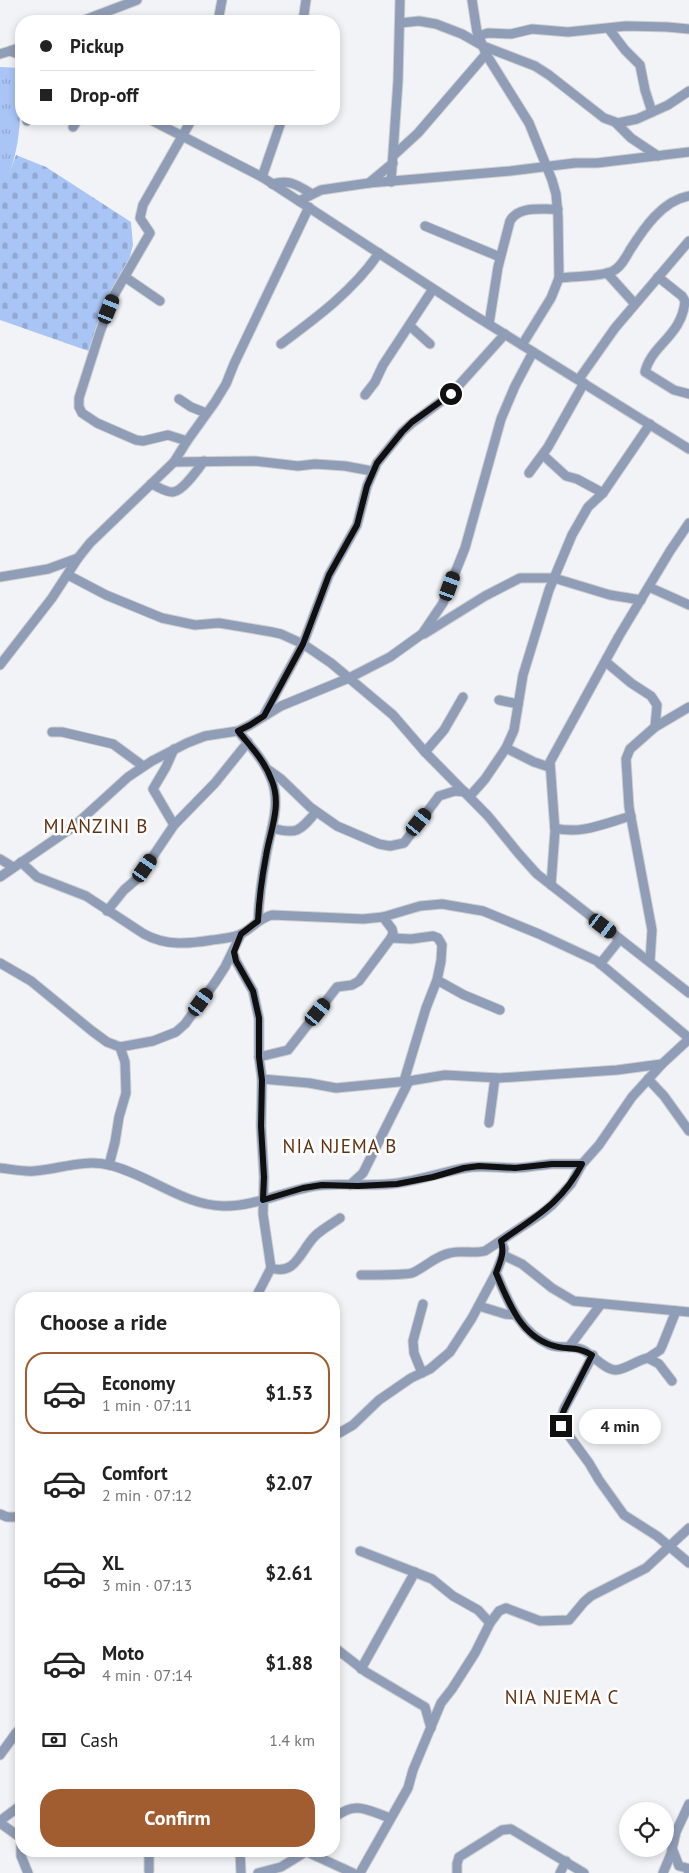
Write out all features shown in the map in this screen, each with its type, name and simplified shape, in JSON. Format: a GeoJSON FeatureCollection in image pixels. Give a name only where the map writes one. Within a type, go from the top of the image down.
{"type":"FeatureCollection","features":[{"type":"Feature","properties":{"kind":"street"},"geometry":{"type":"LineString","coordinates":[[98,15],[137,0]]}},
{"type":"Feature","properties":{"kind":"street"},"geometry":{"type":"LineString","coordinates":[[219,15],[222,0]]}},
{"type":"Feature","properties":{"kind":"street"},"geometry":{"type":"LineString","coordinates":[[304,15],[306,0]]}},
{"type":"Feature","properties":{"kind":"street"},"geometry":{"type":"LineString","coordinates":[[391,182],[400,0]]}},
{"type":"Feature","properties":{"kind":"street"},"geometry":{"type":"LineString","coordinates":[[472,0],[478,34],[484,50],[529,123],[552,180],[558,209],[559,278],[552,298],[522,345]]}},
{"type":"Feature","properties":{"kind":"street"},"geometry":{"type":"LineString","coordinates":[[400,23],[419,21],[462,34],[511,34],[532,29],[568,32],[643,26],[689,30]]}},
{"type":"Feature","properties":{"kind":"street"},"geometry":{"type":"LineString","coordinates":[[609,29],[625,50],[640,64],[652,112]]}},
{"type":"Feature","properties":{"kind":"street"},"geometry":{"type":"LineString","coordinates":[[462,34],[484,50],[535,66],[549,74],[604,118],[616,123],[631,138],[658,156]]}},
{"type":"Feature","properties":{"kind":"street"},"geometry":{"type":"LineString","coordinates":[[0,54],[15,49]]}},
{"type":"Feature","properties":{"kind":"street"},"geometry":{"type":"LineString","coordinates":[[369,183],[418,133],[484,50]]}},
{"type":"Feature","properties":{"kind":"street"},"geometry":{"type":"LineString","coordinates":[[10,52],[15,53]]}},
{"type":"Feature","properties":{"kind":"street"},"geometry":{"type":"LineString","coordinates":[[616,123],[624,123],[668,105],[689,91]]}},
{"type":"Feature","properties":{"kind":"street"},"geometry":{"type":"LineString","coordinates":[[160,125],[262,177],[489,324],[689,449]]}},
{"type":"Feature","properties":{"kind":"street"},"geometry":{"type":"LineString","coordinates":[[186,441],[168,435],[143,441],[136,440],[82,413],[79,407],[79,398],[114,295],[150,233],[140,218],[143,205],[188,125]]}},
{"type":"Feature","properties":{"kind":"street"},"geometry":{"type":"LineString","coordinates":[[262,177],[280,125]]}},
{"type":"Feature","properties":{"kind":"street"},"geometry":{"type":"LineString","coordinates":[[299,201],[321,190],[369,183],[597,163],[689,152]]}},
{"type":"Feature","properties":{"kind":"street"},"geometry":{"type":"LineString","coordinates":[[272,184],[286,181],[291,182],[312,194]]}},
{"type":"Feature","properties":{"kind":"street"},"geometry":{"type":"LineString","coordinates":[[559,278],[607,273],[618,268],[655,216],[675,200],[689,196]]}},
{"type":"Feature","properties":{"kind":"street"},"geometry":{"type":"LineString","coordinates":[[0,665],[90,543],[174,462],[186,441],[226,384],[237,356],[309,207]]}},
{"type":"Feature","properties":{"kind":"street"},"geometry":{"type":"LineString","coordinates":[[489,324],[500,257],[513,215],[523,210],[558,209]]}},
{"type":"Feature","properties":{"kind":"street"},"geometry":{"type":"LineString","coordinates":[[424,226],[500,257]]}},
{"type":"Feature","properties":{"kind":"street"},"geometry":{"type":"LineString","coordinates":[[529,473],[542,456],[581,381],[610,335],[689,240]]}},
{"type":"Feature","properties":{"kind":"street"},"geometry":{"type":"LineString","coordinates":[[281,344],[344,293],[366,271],[379,253]]}},
{"type":"Feature","properties":{"kind":"street"},"geometry":{"type":"LineString","coordinates":[[607,273],[635,304]]}},
{"type":"Feature","properties":{"kind":"street"},"geometry":{"type":"LineString","coordinates":[[125,277],[160,301]]}},
{"type":"Feature","properties":{"kind":"street"},"geometry":{"type":"LineString","coordinates":[[658,277],[682,296],[685,301],[682,318],[677,327],[658,350],[645,372],[674,390],[689,394]]}},
{"type":"Feature","properties":{"kind":"street"},"geometry":{"type":"LineString","coordinates":[[365,395],[433,288]]}},
{"type":"Feature","properties":{"kind":"street"},"geometry":{"type":"LineString","coordinates":[[410,326],[430,344]]}},
{"type":"Feature","properties":{"kind":"street"},"geometry":{"type":"LineString","coordinates":[[264,716],[303,644],[329,575],[357,525],[372,472],[402,432],[412,422],[451,394],[505,334]]}},
{"type":"Feature","properties":{"kind":"street"},"geometry":{"type":"LineString","coordinates":[[422,634],[442,603],[465,548],[501,419],[515,386],[534,352]]}},
{"type":"Feature","properties":{"kind":"street"},"geometry":{"type":"LineString","coordinates":[[180,399],[206,413]]}},
{"type":"Feature","properties":{"kind":"street"},"geometry":{"type":"LineString","coordinates":[[468,794],[485,779],[506,748],[514,730],[523,675],[554,578],[572,535],[586,510],[603,492],[650,424]]}},
{"type":"Feature","properties":{"kind":"street"},"geometry":{"type":"LineString","coordinates":[[542,456],[566,476],[577,479],[603,492]]}},
{"type":"Feature","properties":{"kind":"street"},"geometry":{"type":"LineString","coordinates":[[174,462],[255,461],[298,466],[328,465],[372,472]]}},
{"type":"Feature","properties":{"kind":"street"},"geometry":{"type":"LineString","coordinates":[[152,484],[169,492],[178,491],[204,462]]}},
{"type":"Feature","properties":{"kind":"street"},"geometry":{"type":"LineString","coordinates":[[552,885],[555,828],[550,762],[619,636],[689,523]]}},
{"type":"Feature","properties":{"kind":"street"},"geometry":{"type":"LineString","coordinates":[[0,577],[48,568],[78,558]]}},
{"type":"Feature","properties":{"kind":"street"},"geometry":{"type":"LineString","coordinates":[[68,575],[106,595],[162,618],[195,626],[219,623],[272,632],[303,644],[349,678],[392,714],[425,752],[468,794],[528,865],[689,993]]}},
{"type":"Feature","properties":{"kind":"street"},"geometry":{"type":"LineString","coordinates":[[0,877],[73,827],[128,777],[143,766],[174,749],[205,736],[238,731],[281,706],[349,678],[390,657],[422,634],[485,596],[520,578],[554,578],[610,595],[641,600]]}},
{"type":"Feature","properties":{"kind":"street"},"geometry":{"type":"LineString","coordinates":[[649,587],[689,605]]}},
{"type":"Feature","properties":{"kind":"street"},"geometry":{"type":"LineString","coordinates":[[606,662],[631,683],[651,696],[657,705],[655,727]]}},
{"type":"Feature","properties":{"kind":"street"},"geometry":{"type":"LineString","coordinates":[[425,752],[444,730],[463,697]]}},
{"type":"Feature","properties":{"kind":"street"},"geometry":{"type":"LineString","coordinates":[[499,700],[518,704]]}},
{"type":"Feature","properties":{"kind":"street"},"geometry":{"type":"LineString","coordinates":[[650,961],[652,930],[631,816],[626,760],[630,749],[655,727],[689,707]]}},
{"type":"Feature","properties":{"kind":"street"},"geometry":{"type":"LineString","coordinates":[[238,731],[267,769],[273,783],[277,802],[266,855],[258,921]]}},
{"type":"Feature","properties":{"kind":"street"},"geometry":{"type":"LineString","coordinates":[[52,732],[62,732],[113,744],[143,766]]}},
{"type":"Feature","properties":{"kind":"street"},"geometry":{"type":"LineString","coordinates":[[107,911],[124,890],[139,877],[174,825],[215,783],[248,742]]}},
{"type":"Feature","properties":{"kind":"street"},"geometry":{"type":"LineString","coordinates":[[506,748],[534,762],[549,766]]}},
{"type":"Feature","properties":{"kind":"street"},"geometry":{"type":"LineString","coordinates":[[174,749],[153,789],[174,825]]}},
{"type":"Feature","properties":{"kind":"street"},"geometry":{"type":"LineString","coordinates":[[267,769],[281,779],[316,812],[337,826],[379,844],[398,846],[404,843],[439,796],[455,791],[468,794]]}},
{"type":"Feature","properties":{"kind":"street"},"geometry":{"type":"LineString","coordinates":[[272,828],[293,832],[304,825],[316,812]]}},
{"type":"Feature","properties":{"kind":"street"},"geometry":{"type":"LineString","coordinates":[[555,828],[570,831],[580,830],[631,816]]}},
{"type":"Feature","properties":{"kind":"street"},"geometry":{"type":"LineString","coordinates":[[0,859],[13,867]]}},
{"type":"Feature","properties":{"kind":"street"},"geometry":{"type":"LineString","coordinates":[[21,862],[37,877],[86,896],[153,939],[167,942],[194,943],[241,934],[258,921],[272,915],[363,919],[383,917],[410,909],[442,904],[483,911],[539,934],[600,964],[689,1039],[662,1064],[632,1097],[599,1145],[582,1164],[571,1184],[541,1214],[485,1251],[478,1253],[452,1252],[440,1256],[411,1273],[361,1275]]}},
{"type":"Feature","properties":{"kind":"street"},"geometry":{"type":"LineString","coordinates":[[259,1057],[288,1050],[337,987],[352,985],[359,981],[392,938],[392,929],[383,917]]}},
{"type":"Feature","properties":{"kind":"street"},"geometry":{"type":"LineString","coordinates":[[0,964],[31,981],[92,1031],[107,1042],[120,1047],[153,1041],[176,1032],[207,994],[234,952],[241,934]]}},
{"type":"Feature","properties":{"kind":"street"},"geometry":{"type":"LineString","coordinates":[[350,1185],[363,1173],[406,1081],[426,1008],[437,980],[443,948],[438,938],[428,936],[411,939],[392,938]]}},
{"type":"Feature","properties":{"kind":"street"},"geometry":{"type":"LineString","coordinates":[[600,964],[620,939]]}},
{"type":"Feature","properties":{"kind":"street"},"geometry":{"type":"LineString","coordinates":[[234,952],[236,961],[253,991],[258,1006],[259,1057],[262,1080],[263,1224],[271,1268],[259,1292]]}},
{"type":"Feature","properties":{"kind":"street"},"geometry":{"type":"LineString","coordinates":[[437,980],[464,995],[500,1010]]}},
{"type":"Feature","properties":{"kind":"street"},"geometry":{"type":"LineString","coordinates":[[109,1165],[116,1142],[119,1118],[126,1093],[125,1062],[120,1047]]}},
{"type":"Feature","properties":{"kind":"street"},"geometry":{"type":"LineString","coordinates":[[262,1080],[310,1083],[336,1088],[445,1076],[495,1078],[617,1070],[662,1064]]}},
{"type":"Feature","properties":{"kind":"street"},"geometry":{"type":"LineString","coordinates":[[489,1123],[495,1078]]}},
{"type":"Feature","properties":{"kind":"street"},"geometry":{"type":"LineString","coordinates":[[648,1079],[664,1096],[689,1130]]}},
{"type":"Feature","properties":{"kind":"street"},"geometry":{"type":"LineString","coordinates":[[0,1168],[32,1171],[84,1163],[109,1165],[133,1172],[205,1204],[223,1206],[263,1200],[303,1188],[322,1185],[397,1184],[479,1166],[515,1168],[552,1164],[582,1164]]}},
{"type":"Feature","properties":{"kind":"street"},"geometry":{"type":"LineString","coordinates":[[271,1268],[282,1270],[292,1266],[313,1238],[340,1218]]}},
{"type":"Feature","properties":{"kind":"street"},"geometry":{"type":"LineString","coordinates":[[340,1433],[353,1425],[379,1400],[411,1378],[430,1369],[450,1352],[479,1306],[496,1273],[504,1249],[501,1241]]}},
{"type":"Feature","properties":{"kind":"street"},"geometry":{"type":"LineString","coordinates":[[503,1255],[522,1264],[565,1297],[585,1304],[689,1312]]}},
{"type":"Feature","properties":{"kind":"street"},"geometry":{"type":"LineString","coordinates":[[496,1273],[515,1314],[531,1333],[550,1345],[581,1349],[613,1370],[648,1358],[660,1350],[676,1311]]}},
{"type":"Feature","properties":{"kind":"street"},"geometry":{"type":"LineString","coordinates":[[422,1373],[414,1353],[412,1341],[423,1304]]}},
{"type":"Feature","properties":{"kind":"street"},"geometry":{"type":"LineString","coordinates":[[569,1347],[601,1304]]}},
{"type":"Feature","properties":{"kind":"street"},"geometry":{"type":"LineString","coordinates":[[479,1306],[505,1314],[515,1314]]}},
{"type":"Feature","properties":{"kind":"street"},"geometry":{"type":"LineString","coordinates":[[592,1355],[564,1410],[561,1426],[624,1515],[670,1546],[689,1562]]}},
{"type":"Feature","properties":{"kind":"street"},"geometry":{"type":"LineString","coordinates":[[648,1358],[659,1364],[672,1381]]}},
{"type":"Feature","properties":{"kind":"street"},"geometry":{"type":"LineString","coordinates":[[0,1514],[7,1517],[15,1517]]}},
{"type":"Feature","properties":{"kind":"street"},"geometry":{"type":"LineString","coordinates":[[360,1873],[408,1788],[413,1770],[441,1703],[470,1661],[490,1623],[499,1611],[506,1608],[540,1621],[569,1620],[592,1596],[646,1568],[689,1528]]}},
{"type":"Feature","properties":{"kind":"street"},"geometry":{"type":"LineString","coordinates":[[360,1551],[432,1579],[453,1596],[478,1610],[490,1623]]}},
{"type":"Feature","properties":{"kind":"street"},"geometry":{"type":"LineString","coordinates":[[362,1669],[415,1572]]}},
{"type":"Feature","properties":{"kind":"street"},"geometry":{"type":"LineString","coordinates":[[340,1652],[362,1669],[426,1707],[441,1703]]}},
{"type":"Feature","properties":{"kind":"street"},"geometry":{"type":"LineString","coordinates":[[426,1707],[431,1728]]}},
{"type":"Feature","properties":{"kind":"street"},"geometry":{"type":"LineString","coordinates":[[0,1755],[15,1733]]}},
{"type":"Feature","properties":{"kind":"street"},"geometry":{"type":"LineString","coordinates":[[674,1840],[689,1804]]}},
{"type":"Feature","properties":{"kind":"street"},"geometry":{"type":"LineString","coordinates":[[340,1814],[348,1808],[357,1806],[390,1818]]}},
{"type":"Feature","properties":{"kind":"street"},"geometry":{"type":"LineString","coordinates":[[15,1810],[0,1822],[15,1833]]}},
{"type":"Feature","properties":{"kind":"street"},"geometry":{"type":"LineString","coordinates":[[457,1873],[456,1864],[459,1856],[511,1829],[584,1873]]}},
{"type":"Feature","properties":{"kind":"street"},"geometry":{"type":"LineString","coordinates":[[674,1853],[679,1866],[687,1868],[689,1873]]}},
{"type":"Feature","properties":{"kind":"street"},"geometry":{"type":"LineString","coordinates":[[22,1857],[28,1873]]}},
{"type":"Feature","properties":{"kind":"street"},"geometry":{"type":"LineString","coordinates":[[149,1857],[149,1871]]}},
{"type":"Feature","properties":{"kind":"street"},"geometry":{"type":"LineString","coordinates":[[240,1857],[241,1873]]}},
{"type":"Feature","properties":{"kind":"street"},"geometry":{"type":"LineString","coordinates":[[258,1873],[281,1867],[297,1857]]}},
{"type":"Feature","properties":{"kind":"street"},"geometry":{"type":"LineString","coordinates":[[317,1857],[339,1870],[353,1873]]}},
{"type":"Feature","properties":{"kind":"street"},"geometry":{"type":"LineString","coordinates":[[663,1873],[669,1857]]}},
{"type":"Feature","properties":{"kind":"street"},"geometry":{"type":"LineString","coordinates":[[560,1873],[566,1861]]}},
{"type":"Feature","properties":{"kind":"green space"},"geometry":{"type":"Polygon","coordinates":[[[0,67],[15,68],[15,125],[20,125],[19,136],[9,175],[0,174],[0,67]]]}},
{"type":"Feature","properties":{"kind":"green space"},"geometry":{"type":"Polygon","coordinates":[[[16,155],[46,167],[131,222],[133,245],[121,291],[97,354],[0,320],[0,174],[9,174],[16,155]]]}},
{"type":"Feature","properties":{"kind":"district","name":"MIANZINI B"},"geometry":{"type":"Point","coordinates":[96,826]}},
{"type":"Feature","properties":{"kind":"district","name":"NIA NJEMA B"},"geometry":{"type":"Point","coordinates":[340,1146]}},
{"type":"Feature","properties":{"kind":"district","name":"NIA NJEMA C"},"geometry":{"type":"Point","coordinates":[562,1697]}},
{"type":"Feature","properties":{"kind":"route"},"geometry":{"type":"LineString","coordinates":[[451,394],[412,422],[377,463],[367,486],[357,525],[329,575],[303,644],[264,716],[238,731],[256,752],[267,769],[273,783],[277,802],[266,855],[258,921],[241,934],[234,952],[236,961],[253,991],[258,1006],[259,1057],[262,1080],[263,1200],[303,1188],[322,1185],[397,1184],[479,1166],[515,1168],[552,1164],[582,1164],[571,1184],[552,1205],[501,1241],[504,1249],[496,1273],[515,1314],[531,1333],[550,1345],[561,1348],[581,1349],[592,1355],[564,1410],[561,1426]]}}]}
